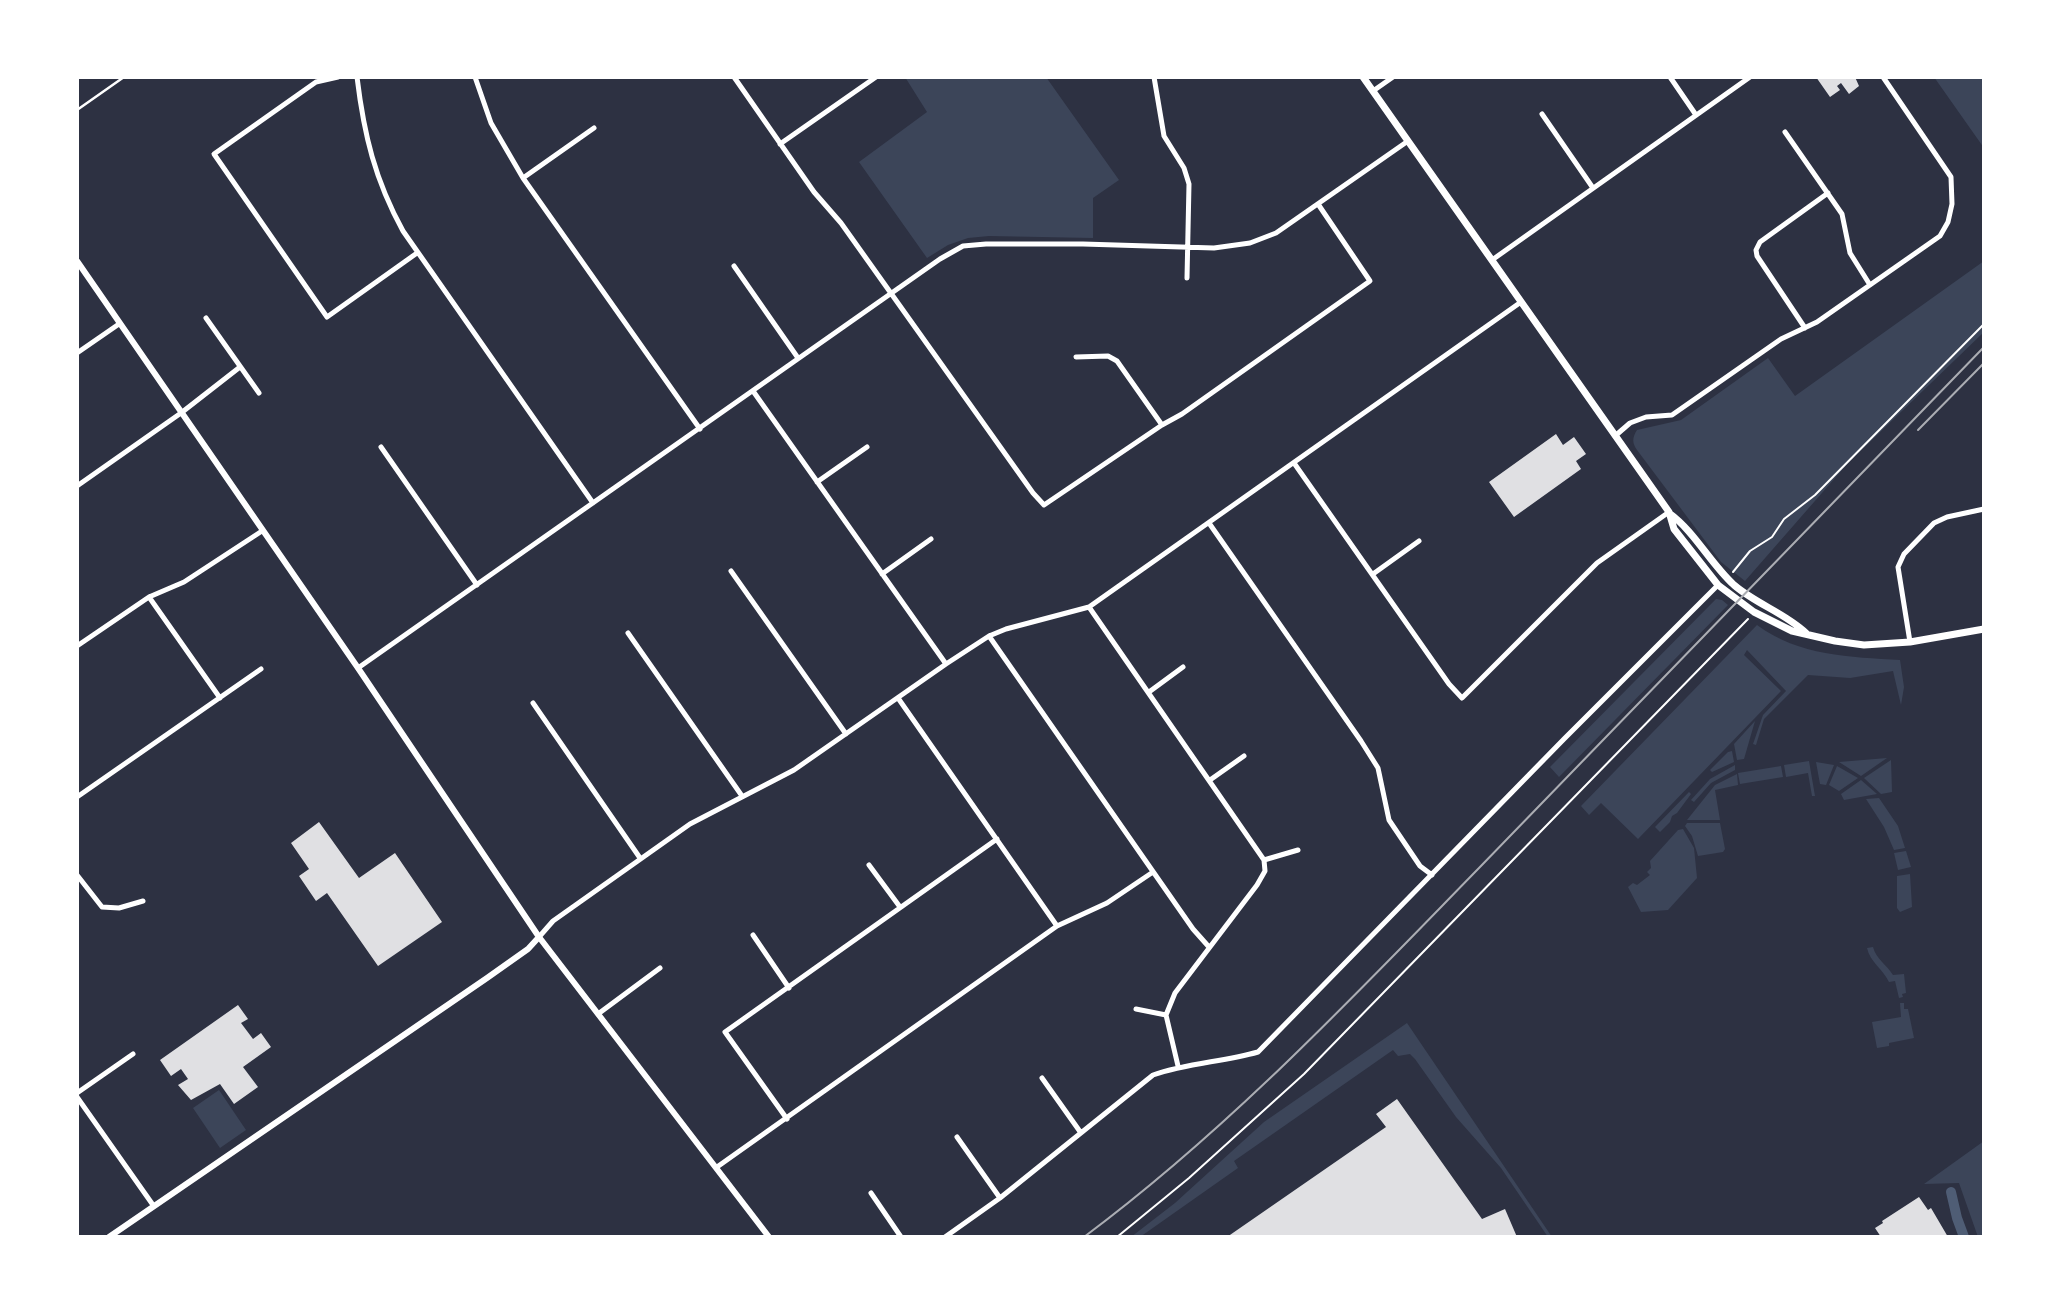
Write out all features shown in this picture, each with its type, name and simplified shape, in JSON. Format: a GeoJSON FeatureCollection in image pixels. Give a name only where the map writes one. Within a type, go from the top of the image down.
{"type":"FeatureCollection","features":[{"type":"Feature","properties":{"kind":"main road"},"geometry":{"type":"LineString","coordinates":[[1363,77],[1669,512],[1682,523],[1712,562],[1735,586],[1760,604],[1795,622],[1806,633]]}},
{"type":"Feature","properties":{"kind":"main road"},"geometry":{"type":"LineString","coordinates":[[1669,512],[1674,529],[1718,585],[1754,612],[1792,631],[1850,644],[1910,642],[1984,629]]}},
{"type":"Feature","properties":{"kind":"street"},"geometry":{"type":"LineString","coordinates":[[338,77],[316,82],[214,154],[327,317],[417,253]]}},
{"type":"Feature","properties":{"kind":"street"},"geometry":{"type":"LineString","coordinates":[[358,77],[362,119],[386,201],[417,253],[593,503]]}},
{"type":"Feature","properties":{"kind":"street"},"geometry":{"type":"LineString","coordinates":[[475,77],[491,123],[523,178],[700,429]]}},
{"type":"Feature","properties":{"kind":"street"},"geometry":{"type":"LineString","coordinates":[[734,77],[1044,505],[1182,414],[1370,281],[1318,204]]}},
{"type":"Feature","properties":{"kind":"street"},"geometry":{"type":"LineString","coordinates":[[780,144],[876,77]]}},
{"type":"Feature","properties":{"kind":"street"},"geometry":{"type":"LineString","coordinates":[[1154,77],[1164,136],[1184,168],[1188,184],[1187,278]]}},
{"type":"Feature","properties":{"kind":"street"},"geometry":{"type":"LineString","coordinates":[[1373,91],[1393,77]]}},
{"type":"Feature","properties":{"kind":"street"},"geometry":{"type":"LineString","coordinates":[[1670,77],[1696,115]]}},
{"type":"Feature","properties":{"kind":"street"},"geometry":{"type":"LineString","coordinates":[[1492,260],[1750,77]]}},
{"type":"Feature","properties":{"kind":"street"},"geometry":{"type":"LineString","coordinates":[[1615,436],[1630,423],[1672,415],[1781,339],[1805,328],[1940,236],[1948,222],[1952,204],[1951,177],[1883,77]]}},
{"type":"Feature","properties":{"kind":"street"},"geometry":{"type":"LineString","coordinates":[[1542,114],[1593,188]]}},
{"type":"Feature","properties":{"kind":"street"},"geometry":{"type":"LineString","coordinates":[[523,178],[594,128]]}},
{"type":"Feature","properties":{"kind":"street"},"geometry":{"type":"LineString","coordinates":[[1785,132],[1828,193],[1844,221],[1853,259],[1870,285]]}},
{"type":"Feature","properties":{"kind":"street"},"geometry":{"type":"LineString","coordinates":[[358,668],[798,358],[940,259],[963,246],[986,244],[1214,248],[1257,241],[1276,233],[1408,141]]}},
{"type":"Feature","properties":{"kind":"street"},"geometry":{"type":"LineString","coordinates":[[1805,328],[1757,256],[1756,250],[1760,242],[1828,193]]}},
{"type":"Feature","properties":{"kind":"street"},"geometry":{"type":"LineString","coordinates":[[77,261],[358,668],[539,937],[769,1237]]}},
{"type":"Feature","properties":{"kind":"street"},"geometry":{"type":"LineString","coordinates":[[734,266],[798,358]]}},
{"type":"Feature","properties":{"kind":"street"},"geometry":{"type":"LineString","coordinates":[[109,1237],[528,949],[553,921],[690,824],[794,770],[989,636],[1089,607],[1521,302]]}},
{"type":"Feature","properties":{"kind":"street"},"geometry":{"type":"LineString","coordinates":[[206,318],[259,393]]}},
{"type":"Feature","properties":{"kind":"street"},"geometry":{"type":"LineString","coordinates":[[77,354],[119,324]]}},
{"type":"Feature","properties":{"kind":"street"},"geometry":{"type":"LineString","coordinates":[[1076,357],[1108,356],[1117,361],[1162,425]]}},
{"type":"Feature","properties":{"kind":"street"},"geometry":{"type":"LineString","coordinates":[[77,486],[181,413],[240,367]]}},
{"type":"Feature","properties":{"kind":"street"},"geometry":{"type":"LineString","coordinates":[[753,391],[946,664]]}},
{"type":"Feature","properties":{"kind":"street"},"geometry":{"type":"LineString","coordinates":[[381,447],[477,585]]}},
{"type":"Feature","properties":{"kind":"street"},"geometry":{"type":"LineString","coordinates":[[817,482],[867,447]]}},
{"type":"Feature","properties":{"kind":"street"},"geometry":{"type":"LineString","coordinates":[[1294,463],[1449,684],[1462,698],[1597,563],[1669,512]]}},
{"type":"Feature","properties":{"kind":"street"},"geometry":{"type":"LineString","coordinates":[[1910,642],[1898,567],[1904,554],[1934,523],[1947,517],[1984,509]]}},
{"type":"Feature","properties":{"kind":"street"},"geometry":{"type":"LineString","coordinates":[[1209,523],[1361,741],[1378,768],[1389,820],[1420,866],[1432,874]]}},
{"type":"Feature","properties":{"kind":"street"},"geometry":{"type":"LineString","coordinates":[[77,646],[149,597],[184,582],[262,531]]}},
{"type":"Feature","properties":{"kind":"street"},"geometry":{"type":"LineString","coordinates":[[883,574],[931,539]]}},
{"type":"Feature","properties":{"kind":"street"},"geometry":{"type":"LineString","coordinates":[[1373,574],[1419,541]]}},
{"type":"Feature","properties":{"kind":"street"},"geometry":{"type":"LineString","coordinates":[[731,571],[846,734]]}},
{"type":"Feature","properties":{"kind":"street"},"geometry":{"type":"LineString","coordinates":[[944,1237],[1000,1198],[1153,1075],[1178,1066],[1232,1060],[1258,1052],[1718,585]]}},
{"type":"Feature","properties":{"kind":"street"},"geometry":{"type":"LineString","coordinates":[[149,597],[220,698]]}},
{"type":"Feature","properties":{"kind":"street"},"geometry":{"type":"LineString","coordinates":[[1089,607],[1264,860],[1265,871],[1257,885],[1175,993],[1166,1015],[1178,1066]]}},
{"type":"Feature","properties":{"kind":"street"},"geometry":{"type":"LineString","coordinates":[[628,633],[742,796]]}},
{"type":"Feature","properties":{"kind":"street"},"geometry":{"type":"LineString","coordinates":[[989,636],[1193,929],[1209,947]]}},
{"type":"Feature","properties":{"kind":"street"},"geometry":{"type":"LineString","coordinates":[[1149,692],[1183,667]]}},
{"type":"Feature","properties":{"kind":"street"},"geometry":{"type":"LineString","coordinates":[[77,797],[261,669]]}},
{"type":"Feature","properties":{"kind":"street"},"geometry":{"type":"LineString","coordinates":[[898,698],[1058,926]]}},
{"type":"Feature","properties":{"kind":"street"},"geometry":{"type":"LineString","coordinates":[[533,703],[640,858]]}},
{"type":"Feature","properties":{"kind":"street"},"geometry":{"type":"LineString","coordinates":[[1210,780],[1244,756]]}},
{"type":"Feature","properties":{"kind":"street"},"geometry":{"type":"LineString","coordinates":[[787,1119],[725,1032],[997,839]]}},
{"type":"Feature","properties":{"kind":"street"},"geometry":{"type":"LineString","coordinates":[[1264,860],[1298,850]]}},
{"type":"Feature","properties":{"kind":"street"},"geometry":{"type":"LineString","coordinates":[[869,865],[900,907]]}},
{"type":"Feature","properties":{"kind":"street"},"geometry":{"type":"LineString","coordinates":[[717,1167],[1058,926],[1107,903],[1153,872]]}},
{"type":"Feature","properties":{"kind":"street"},"geometry":{"type":"LineString","coordinates":[[77,875],[102,907],[119,908],[143,901]]}},
{"type":"Feature","properties":{"kind":"street"},"geometry":{"type":"LineString","coordinates":[[753,935],[789,988]]}},
{"type":"Feature","properties":{"kind":"street"},"geometry":{"type":"LineString","coordinates":[[598,1014],[660,968]]}},
{"type":"Feature","properties":{"kind":"street"},"geometry":{"type":"LineString","coordinates":[[1136,1009],[1166,1015]]}},
{"type":"Feature","properties":{"kind":"street"},"geometry":{"type":"LineString","coordinates":[[133,1054],[77,1095],[153,1205]]}},
{"type":"Feature","properties":{"kind":"street"},"geometry":{"type":"LineString","coordinates":[[1042,1078],[1081,1133]]}},
{"type":"Feature","properties":{"kind":"street"},"geometry":{"type":"LineString","coordinates":[[957,1137],[1000,1198]]}},
{"type":"Feature","properties":{"kind":"street"},"geometry":{"type":"LineString","coordinates":[[871,1193],[901,1237]]}},
{"type":"Feature","properties":{"kind":"lane"},"geometry":{"type":"LineString","coordinates":[[77,110],[124,77]]}},
{"type":"Feature","properties":{"kind":"path"},"geometry":{"type":"LineString","coordinates":[[1733,572],[1750,551],[1772,537],[1784,519],[1815,495],[1984,324]]}},
{"type":"Feature","properties":{"kind":"path"},"geometry":{"type":"LineString","coordinates":[[1117,1237],[1189,1178],[1304,1074],[1731,639],[1749,617]]}},
{"type":"Feature","properties":{"kind":"shaded area"},"geometry":{"type":"Polygon","coordinates":[[[905,77],[1046,77],[1119,180],[1093,198],[1093,238],[968,238],[948,245],[927,258],[859,162],[927,112],[905,77]]]}},
{"type":"Feature","properties":{"kind":"shaded area"},"geometry":{"type":"Polygon","coordinates":[[[1934,77],[1984,77],[1984,148],[1934,77]]]}},
{"type":"Feature","properties":{"kind":"shaded area"},"geometry":{"type":"Polygon","coordinates":[[[1984,261],[1984,332],[1849,462],[1745,581],[1721,562],[1635,447],[1633,440],[1637,430],[1681,420],[1768,358],[1795,396],[1984,261]]]}},
{"type":"Feature","properties":{"kind":"shaded area"},"geometry":{"type":"Polygon","coordinates":[[[1716,599],[1728,605],[1559,777],[1550,767],[1716,599]]]}},
{"type":"Feature","properties":{"kind":"shaded area"},"geometry":{"type":"Polygon","coordinates":[[[1757,625],[1790,643],[1808,649],[1844,656],[1900,660],[1904,687],[1901,705],[1893,671],[1850,678],[1808,675],[1764,719],[1756,745],[1753,744],[1763,715],[1786,691],[1747,650],[1744,655],[1781,691],[1638,839],[1601,803],[1589,815],[1581,806],[1757,625]]]}},
{"type":"Feature","properties":{"kind":"shaded area"},"geometry":{"type":"Polygon","coordinates":[[[1755,721],[1744,759],[1737,760],[1734,744],[1755,721]]]}},
{"type":"Feature","properties":{"kind":"shaded area"},"geometry":{"type":"Polygon","coordinates":[[[1732,751],[1734,762],[1712,772],[1710,770],[1728,752],[1732,751]]]}},
{"type":"Feature","properties":{"kind":"shaded area"},"geometry":{"type":"Polygon","coordinates":[[[1887,758],[1861,776],[1839,762],[1887,758]]]}},
{"type":"Feature","properties":{"kind":"shaded area"},"geometry":{"type":"Polygon","coordinates":[[[1891,760],[1892,792],[1881,794],[1864,778],[1891,760]]]}},
{"type":"Feature","properties":{"kind":"shaded area"},"geometry":{"type":"Polygon","coordinates":[[[1809,761],[1815,796],[1812,796],[1808,773],[1786,777],[1784,765],[1809,761]]]}},
{"type":"Feature","properties":{"kind":"shaded area"},"geometry":{"type":"Polygon","coordinates":[[[1816,762],[1834,765],[1826,785],[1820,784],[1816,762]]]}},
{"type":"Feature","properties":{"kind":"shaded area"},"geometry":{"type":"Polygon","coordinates":[[[1735,765],[1735,770],[1711,783],[1694,802],[1691,800],[1710,779],[1735,765]]]}},
{"type":"Feature","properties":{"kind":"shaded area"},"geometry":{"type":"Polygon","coordinates":[[[1781,766],[1783,777],[1740,784],[1738,773],[1781,766]]]}},
{"type":"Feature","properties":{"kind":"shaded area"},"geometry":{"type":"Polygon","coordinates":[[[1837,766],[1858,778],[1839,791],[1829,785],[1837,766]]]}},
{"type":"Feature","properties":{"kind":"shaded area"},"geometry":{"type":"Polygon","coordinates":[[[1737,774],[1738,785],[1715,790],[1720,820],[1687,820],[1715,785],[1737,774]]]}},
{"type":"Feature","properties":{"kind":"shaded area"},"geometry":{"type":"Polygon","coordinates":[[[1861,780],[1877,794],[1844,800],[1841,794],[1861,780]]]}},
{"type":"Feature","properties":{"kind":"shaded area"},"geometry":{"type":"Polygon","coordinates":[[[1689,792],[1691,794],[1660,832],[1655,827],[1689,792]]]}},
{"type":"Feature","properties":{"kind":"shaded area"},"geometry":{"type":"Polygon","coordinates":[[[1879,798],[1898,826],[1905,848],[1894,850],[1884,827],[1866,799],[1879,798]]]}},
{"type":"Feature","properties":{"kind":"shaded area"},"geometry":{"type":"Polygon","coordinates":[[[1687,823],[1720,823],[1725,849],[1723,852],[1698,856],[1692,836],[1685,826],[1687,823]]]}},
{"type":"Feature","properties":{"kind":"shaded area"},"geometry":{"type":"Polygon","coordinates":[[[1683,829],[1694,848],[1697,878],[1668,910],[1641,912],[1628,887],[1633,883],[1637,885],[1650,875],[1647,872],[1651,868],[1650,861],[1678,830],[1683,829]]]}},
{"type":"Feature","properties":{"kind":"shaded area"},"geometry":{"type":"Polygon","coordinates":[[[1906,851],[1911,867],[1898,870],[1894,853],[1906,851]]]}},
{"type":"Feature","properties":{"kind":"shaded area"},"geometry":{"type":"Polygon","coordinates":[[[1910,874],[1912,907],[1900,912],[1897,908],[1897,876],[1910,874]]]}},
{"type":"Feature","properties":{"kind":"shaded area"},"geometry":{"type":"Polygon","coordinates":[[[1873,947],[1893,975],[1904,974],[1906,993],[1902,994],[1903,997],[1899,998],[1895,981],[1889,982],[1871,957],[1867,948],[1873,947]]]}},
{"type":"Feature","properties":{"kind":"shaded area"},"geometry":{"type":"Polygon","coordinates":[[[1900,1003],[1904,1003],[1904,1009],[1908,1009],[1914,1038],[1877,1048],[1872,1022],[1901,1017],[1900,1003]]]}},
{"type":"Feature","properties":{"kind":"shaded area"},"geometry":{"type":"Polygon","coordinates":[[[1407,1023],[1552,1237],[1548,1237],[1501,1168],[1456,1117],[1415,1059],[1410,1054],[1398,1056],[1393,1050],[1234,1161],[1238,1168],[1140,1237],[1131,1237],[1175,1203],[1264,1122],[1407,1023]]]}},
{"type":"Feature","properties":{"kind":"shaded area"},"geometry":{"type":"Polygon","coordinates":[[[219,1090],[246,1130],[220,1148],[193,1108],[219,1090]]]}},
{"type":"Feature","properties":{"kind":"shaded area"},"geometry":{"type":"Polygon","coordinates":[[[1984,1141],[1984,1234],[1978,1237],[1959,1183],[1924,1184],[1984,1141]]]}},
{"type":"Feature","properties":{"kind":"building"},"geometry":{"type":"Polygon","coordinates":[[[1816,77],[1855,77],[1859,86],[1849,94],[1841,83],[1837,86],[1840,90],[1830,97],[1816,77]]]}},
{"type":"Feature","properties":{"kind":"building"},"geometry":{"type":"Polygon","coordinates":[[[1556,434],[1563,445],[1574,437],[1586,454],[1576,461],[1581,469],[1514,517],[1489,482],[1556,434]]]}},
{"type":"Feature","properties":{"kind":"building"},"geometry":{"type":"Polygon","coordinates":[[[319,822],[359,878],[395,853],[442,922],[378,966],[327,893],[316,901],[299,876],[309,869],[291,843],[319,822]]]}},
{"type":"Feature","properties":{"kind":"building"},"geometry":{"type":"Polygon","coordinates":[[[238,1005],[248,1019],[241,1023],[253,1039],[261,1033],[271,1047],[243,1067],[258,1087],[234,1104],[220,1084],[191,1100],[178,1085],[188,1079],[181,1069],[171,1076],[160,1060],[238,1005]]]}},
{"type":"Feature","properties":{"kind":"building"},"geometry":{"type":"Polygon","coordinates":[[[1397,1099],[1482,1219],[1505,1209],[1517,1237],[1227,1237],[1386,1127],[1376,1114],[1397,1099]]]}},
{"type":"Feature","properties":{"kind":"building"},"geometry":{"type":"Polygon","coordinates":[[[1919,1197],[1928,1210],[1931,1208],[1948,1237],[1881,1237],[1875,1228],[1919,1197]]]}},
{"type":"Feature","properties":{"kind":"waterway"},"geometry":{"type":"LineString","coordinates":[[1951,1192],[1964,1237]]}},
{"type":"Feature","properties":{"kind":"tram line"},"geometry":{"type":"LineString","coordinates":[[1084,1237],[1189,1152],[1337,1013],[1984,347]]}},
{"type":"Feature","properties":{"kind":"tram line"},"geometry":{"type":"LineString","coordinates":[[1918,430],[1984,363]]}}]}
